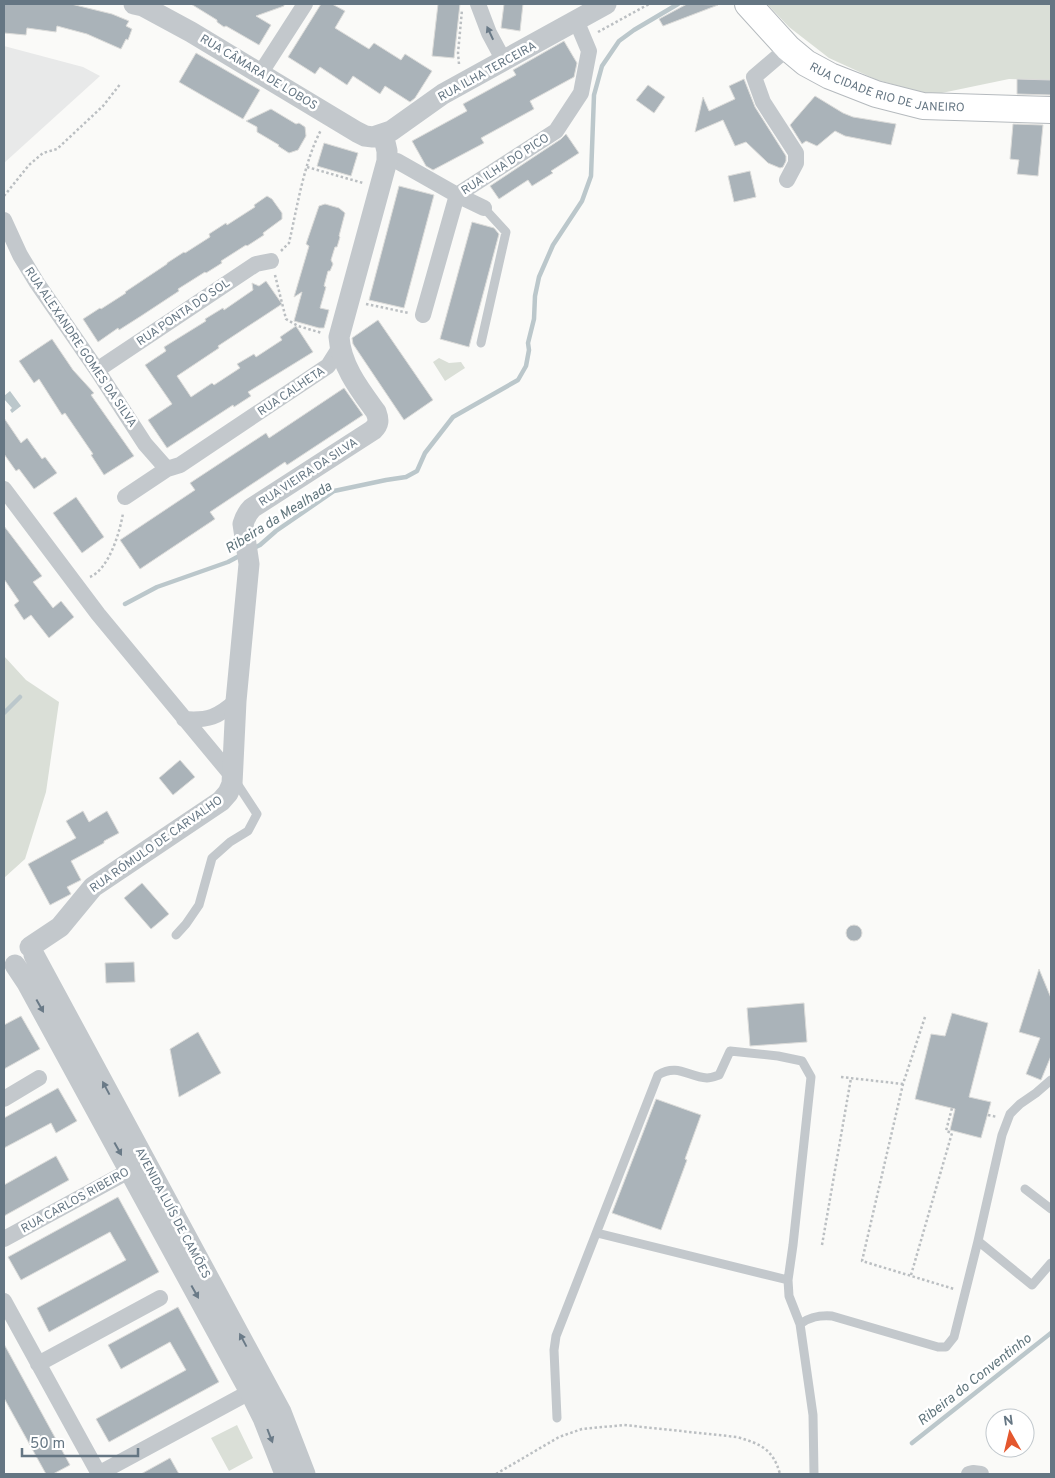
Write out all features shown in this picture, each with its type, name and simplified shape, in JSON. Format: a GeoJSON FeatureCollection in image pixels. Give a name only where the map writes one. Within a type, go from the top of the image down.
{"type":"FeatureCollection","features":[{"type":"Feature","properties":{"kind":"main road","name":"RUA CIDADE RIO DE JANEIRO"},"geometry":{"type":"LineString","coordinates":[[748,4],[788,48],[806,63],[830,76],[876,94],[923,106],[1051,110]]}},
{"type":"Feature","properties":{"kind":"street","name":"RUA CÂMARA DE LOBOS"},"geometry":{"type":"LineString","coordinates":[[134,4],[142,6],[191,32],[364,136],[373,137],[384,134]]}},
{"type":"Feature","properties":{"kind":"street"},"geometry":{"type":"LineString","coordinates":[[260,74],[305,4]]}},
{"type":"Feature","properties":{"kind":"street"},"geometry":{"type":"LineString","coordinates":[[470,6],[490,33],[504,61]]}},
{"type":"Feature","properties":{"kind":"street","name":"RUA ILHA DO PICO"},"geometry":{"type":"LineString","coordinates":[[423,315],[456,194],[556,131],[581,93],[590,51],[585,40],[593,10]]}},
{"type":"Feature","properties":{"kind":"street","name":"RUA ILHA TERCEIRA"},"geometry":{"type":"LineString","coordinates":[[384,134],[401,126],[423,108],[464,82],[593,10]]}},
{"type":"Feature","properties":{"kind":"street"},"geometry":{"type":"LineString","coordinates":[[787,180],[796,163],[796,153],[763,102],[754,77],[788,48]]}},
{"type":"Feature","properties":{"kind":"street","name":"RUA CALHETA"},"geometry":{"type":"LineString","coordinates":[[125,497],[167,468],[180,465],[328,366],[339,342],[387,161],[384,134]]}},
{"type":"Feature","properties":{"kind":"street"},"geometry":{"type":"LineString","coordinates":[[387,161],[397,161],[484,208]]}},
{"type":"Feature","properties":{"kind":"street","name":"RUA ALEXANDRE GOMES DA SILVA"},"geometry":{"type":"LineString","coordinates":[[4,220],[20,255],[37,283],[145,444],[167,468]]}},
{"type":"Feature","properties":{"kind":"street","name":"RUA PONTA DO SOL"},"geometry":{"type":"LineString","coordinates":[[97,370],[256,264],[271,261]]}},
{"type":"Feature","properties":{"kind":"street","name":"RUA VIEIRA DA SILVA"},"geometry":{"type":"LineString","coordinates":[[233,778],[236,701],[249,564],[243,524],[244,518],[252,508],[378,425],[376,412],[345,366],[339,342]]}},
{"type":"Feature","properties":{"kind":"street"},"geometry":{"type":"LineString","coordinates":[[4,489],[75,584],[233,778]]}},
{"type":"Feature","properties":{"kind":"street"},"geometry":{"type":"LineString","coordinates":[[184,719],[199,721],[214,717],[236,701]]}},
{"type":"Feature","properties":{"kind":"street","name":"RUA RÓMULO DE CARVALHO"},"geometry":{"type":"LineString","coordinates":[[19,957],[60,927],[93,887],[220,801],[228,793],[233,778]]}},
{"type":"Feature","properties":{"kind":"street","name":"AVENIDA LUÍS DE CAMÕES"},"geometry":{"type":"LineString","coordinates":[[19,957],[27,983],[138,1166],[258,1388],[281,1412],[305,1474]]}},
{"type":"Feature","properties":{"kind":"street"},"geometry":{"type":"LineString","coordinates":[[4,1098],[39,1078]]}},
{"type":"Feature","properties":{"kind":"street","name":"RUA CARLOS RIBEIRO"},"geometry":{"type":"LineString","coordinates":[[4,1239],[138,1166]]}},
{"type":"Feature","properties":{"kind":"street"},"geometry":{"type":"LineString","coordinates":[[38,1364],[160,1298]]}},
{"type":"Feature","properties":{"kind":"street"},"geometry":{"type":"LineString","coordinates":[[4,1301],[99,1474],[258,1388]]}},
{"type":"Feature","properties":{"kind":"street","name":"AVENIDA LUÍS DE CAMÕES"},"geometry":{"type":"LineString","coordinates":[[258,1388],[263,1418],[285,1474]]}},
{"type":"Feature","properties":{"kind":"street"},"geometry":{"type":"LineString","coordinates":[[969,1474],[981,1474]]}},
{"type":"Feature","properties":{"kind":"lane"},"geometry":{"type":"LineString","coordinates":[[481,342],[506,232],[484,208]]}},
{"type":"Feature","properties":{"kind":"lane"},"geometry":{"type":"LineString","coordinates":[[176,935],[199,905],[212,858],[230,842],[248,831],[257,814],[233,778]]}},
{"type":"Feature","properties":{"kind":"lane"},"geometry":{"type":"LineString","coordinates":[[557,1418],[554,1350],[556,1336],[658,1075],[666,1070],[678,1070],[708,1078],[719,1075],[730,1051],[802,1060],[811,1077],[794,1245],[788,1280],[790,1296],[800,1324],[813,1415],[814,1474]]}},
{"type":"Feature","properties":{"kind":"lane"},"geometry":{"type":"LineString","coordinates":[[800,1324],[807,1319],[819,1315],[832,1316],[938,1347],[946,1347],[954,1337],[1002,1135],[1010,1114],[1051,1080]]}},
{"type":"Feature","properties":{"kind":"lane"},"geometry":{"type":"LineString","coordinates":[[1025,1189],[1051,1209]]}},
{"type":"Feature","properties":{"kind":"lane"},"geometry":{"type":"LineString","coordinates":[[596,1233],[788,1280]]}},
{"type":"Feature","properties":{"kind":"lane"},"geometry":{"type":"LineString","coordinates":[[978,1241],[1032,1285],[1051,1263]]}},
{"type":"Feature","properties":{"kind":"path"},"geometry":{"type":"LineString","coordinates":[[585,40],[649,4]]}},
{"type":"Feature","properties":{"kind":"path"},"geometry":{"type":"LineString","coordinates":[[464,82],[458,53],[470,6]]}},
{"type":"Feature","properties":{"kind":"path"},"geometry":{"type":"LineString","coordinates":[[4,196],[29,165],[43,153],[57,149],[103,106],[121,83]]}},
{"type":"Feature","properties":{"kind":"path"},"geometry":{"type":"LineString","coordinates":[[289,243],[307,167],[315,142],[323,125],[336,132],[342,123]]}},
{"type":"Feature","properties":{"kind":"path"},"geometry":{"type":"LineString","coordinates":[[307,167],[367,184],[370,176],[381,182]]}},
{"type":"Feature","properties":{"kind":"path"},"geometry":{"type":"LineString","coordinates":[[271,261],[286,319],[298,326],[339,342]]}},
{"type":"Feature","properties":{"kind":"path"},"geometry":{"type":"LineString","coordinates":[[350,300],[423,315]]}},
{"type":"Feature","properties":{"kind":"path"},"geometry":{"type":"LineString","coordinates":[[75,584],[97,574],[108,558],[121,523],[125,497]]}},
{"type":"Feature","properties":{"kind":"path"},"geometry":{"type":"LineString","coordinates":[[925,1017],[903,1084],[862,1261],[954,1289]]}},
{"type":"Feature","properties":{"kind":"path"},"geometry":{"type":"LineString","coordinates":[[841,1077],[903,1084]]}},
{"type":"Feature","properties":{"kind":"path"},"geometry":{"type":"LineString","coordinates":[[822,1244],[851,1078]]}},
{"type":"Feature","properties":{"kind":"path"},"geometry":{"type":"LineString","coordinates":[[911,1275],[952,1133],[946,1131],[952,1108]]}},
{"type":"Feature","properties":{"kind":"path"},"geometry":{"type":"LineString","coordinates":[[496,1474],[559,1437],[582,1429],[624,1425],[737,1437],[754,1442],[767,1450],[777,1462],[780,1474]]}},
{"type":"Feature","properties":{"kind":"shaded area"},"geometry":{"type":"Polygon","coordinates":[[[767,4],[1051,4],[1051,80],[1009,79],[932,95],[877,80],[829,58],[789,27],[767,4]]]}},
{"type":"Feature","properties":{"kind":"shaded area"},"geometry":{"type":"Polygon","coordinates":[[[4,46],[83,67],[100,76],[4,163],[4,46]]]}},
{"type":"Feature","properties":{"kind":"shaded area"},"geometry":{"type":"Polygon","coordinates":[[[439,358],[449,363],[461,362],[465,368],[445,381],[433,362],[439,358]]]}},
{"type":"Feature","properties":{"kind":"shaded area"},"geometry":{"type":"Polygon","coordinates":[[[10,391],[21,406],[12,413],[10,410],[12,408],[4,399],[4,396],[10,391]]]}},
{"type":"Feature","properties":{"kind":"shaded area"},"geometry":{"type":"Polygon","coordinates":[[[4,656],[26,680],[59,702],[46,792],[25,859],[4,878],[4,656]]]}},
{"type":"Feature","properties":{"kind":"shaded area"},"geometry":{"type":"Polygon","coordinates":[[[237,1425],[253,1458],[229,1471],[211,1438],[237,1425]]]}},
{"type":"Feature","properties":{"kind":"building"},"geometry":{"type":"Polygon","coordinates":[[[4,4],[71,4],[112,14],[129,21],[126,26],[132,29],[128,40],[126,39],[121,49],[87,34],[57,26],[56,32],[27,28],[26,35],[4,33],[4,4]]]}},
{"type":"Feature","properties":{"kind":"building"},"geometry":{"type":"Polygon","coordinates":[[[191,4],[284,4],[284,6],[256,16],[271,25],[259,45],[226,26],[224,27],[217,20],[191,4]]]}},
{"type":"Feature","properties":{"kind":"building"},"geometry":{"type":"Polygon","coordinates":[[[321,4],[332,4],[345,11],[335,28],[369,49],[374,43],[401,60],[405,54],[432,71],[415,98],[410,102],[385,86],[380,94],[353,76],[347,85],[320,67],[315,74],[288,57],[321,4]]]}},
{"type":"Feature","properties":{"kind":"building"},"geometry":{"type":"Polygon","coordinates":[[[438,4],[460,4],[454,58],[432,56],[438,4]]]}},
{"type":"Feature","properties":{"kind":"building"},"geometry":{"type":"Polygon","coordinates":[[[504,4],[523,4],[520,31],[501,28],[504,4]]]}},
{"type":"Feature","properties":{"kind":"building"},"geometry":{"type":"Polygon","coordinates":[[[687,4],[718,5],[663,26],[659,19],[687,4]]]}},
{"type":"Feature","properties":{"kind":"building"},"geometry":{"type":"Polygon","coordinates":[[[564,41],[577,63],[574,77],[530,101],[534,109],[481,138],[484,143],[433,170],[426,166],[412,141],[467,111],[463,104],[516,75],[513,70],[564,41]]]}},
{"type":"Feature","properties":{"kind":"building"},"geometry":{"type":"Polygon","coordinates":[[[196,53],[260,90],[243,119],[179,82],[196,53]]]}},
{"type":"Feature","properties":{"kind":"building"},"geometry":{"type":"Polygon","coordinates":[[[744,79],[755,107],[786,156],[783,167],[780,168],[768,163],[746,142],[735,146],[723,120],[695,132],[703,97],[709,111],[735,99],[729,86],[744,79]]]}},
{"type":"Feature","properties":{"kind":"building"},"geometry":{"type":"Polygon","coordinates":[[[1017,79],[1051,80],[1051,95],[1017,94],[1017,79]]]}},
{"type":"Feature","properties":{"kind":"building"},"geometry":{"type":"Polygon","coordinates":[[[648,85],[665,97],[654,113],[636,100],[648,85]]]}},
{"type":"Feature","properties":{"kind":"building"},"geometry":{"type":"Polygon","coordinates":[[[815,96],[853,117],[896,124],[891,145],[845,136],[835,131],[817,146],[806,141],[802,144],[790,125],[815,96]]]}},
{"type":"Feature","properties":{"kind":"building"},"geometry":{"type":"Polygon","coordinates":[[[271,109],[296,124],[299,123],[305,127],[306,136],[298,150],[289,153],[257,132],[257,127],[246,121],[271,109]]]}},
{"type":"Feature","properties":{"kind":"building"},"geometry":{"type":"Polygon","coordinates":[[[1013,124],[1043,125],[1038,176],[1017,174],[1019,160],[1010,159],[1013,124]]]}},
{"type":"Feature","properties":{"kind":"building"},"geometry":{"type":"Polygon","coordinates":[[[566,134],[579,153],[532,186],[528,180],[499,199],[490,186],[566,134]]]}},
{"type":"Feature","properties":{"kind":"building"},"geometry":{"type":"Polygon","coordinates":[[[324,143],[358,153],[351,176],[317,166],[324,143]]]}},
{"type":"Feature","properties":{"kind":"building"},"geometry":{"type":"Polygon","coordinates":[[[750,171],[756,197],[734,202],[728,176],[750,171]]]}},
{"type":"Feature","properties":{"kind":"building"},"geometry":{"type":"Polygon","coordinates":[[[399,186],[434,195],[404,308],[369,300],[399,186]]]}},
{"type":"Feature","properties":{"kind":"building"},"geometry":{"type":"Polygon","coordinates":[[[267,196],[272,199],[282,213],[282,219],[263,233],[264,235],[98,342],[83,319],[126,293],[184,252],[210,237],[209,234],[255,207],[254,205],[267,196]]]}},
{"type":"Feature","properties":{"kind":"building"},"geometry":{"type":"Polygon","coordinates":[[[325,204],[339,208],[345,213],[340,237],[331,260],[333,264],[330,271],[328,271],[324,286],[326,287],[320,308],[329,310],[324,328],[319,328],[294,321],[302,292],[294,297],[309,246],[306,244],[319,206],[325,204]]]}},
{"type":"Feature","properties":{"kind":"building"},"geometry":{"type":"Polygon","coordinates":[[[472,222],[494,228],[499,234],[469,347],[440,339],[472,222]]]}},
{"type":"Feature","properties":{"kind":"building"},"geometry":{"type":"Polygon","coordinates":[[[266,281],[282,304],[218,346],[219,348],[177,376],[191,397],[240,368],[237,364],[254,354],[256,357],[282,340],[280,337],[296,326],[313,352],[248,392],[251,396],[234,407],[233,405],[167,448],[148,420],[172,404],[145,365],[166,351],[164,347],[253,290],[252,283],[259,286],[266,281]]]}},
{"type":"Feature","properties":{"kind":"building"},"geometry":{"type":"Polygon","coordinates":[[[378,320],[433,400],[404,420],[353,344],[352,338],[378,320]]]}},
{"type":"Feature","properties":{"kind":"building"},"geometry":{"type":"Polygon","coordinates":[[[52,339],[73,370],[94,393],[91,395],[134,456],[104,475],[91,455],[93,454],[65,413],[62,415],[39,379],[34,383],[19,361],[52,339]]]}},
{"type":"Feature","properties":{"kind":"building"},"geometry":{"type":"Polygon","coordinates":[[[344,388],[363,415],[287,465],[285,462],[210,512],[215,519],[140,569],[120,540],[195,490],[190,483],[266,433],[269,438],[344,388]]]}},
{"type":"Feature","properties":{"kind":"building"},"geometry":{"type":"Polygon","coordinates":[[[4,418],[21,443],[27,438],[42,459],[45,457],[57,473],[34,489],[19,469],[16,471],[4,454],[4,418]]]}},
{"type":"Feature","properties":{"kind":"building"},"geometry":{"type":"Polygon","coordinates":[[[76,497],[104,537],[82,553],[53,513],[76,497]]]}},
{"type":"Feature","properties":{"kind":"building"},"geometry":{"type":"Polygon","coordinates":[[[4,526],[42,576],[33,582],[53,608],[61,601],[74,617],[49,638],[31,615],[24,620],[14,605],[19,601],[4,579],[4,526]]]}},
{"type":"Feature","properties":{"kind":"building"},"geometry":{"type":"Polygon","coordinates":[[[180,760],[195,777],[173,795],[159,778],[180,760]]]}},
{"type":"Feature","properties":{"kind":"building"},"geometry":{"type":"Polygon","coordinates":[[[83,811],[89,822],[107,811],[119,833],[71,861],[81,880],[67,887],[71,894],[50,905],[28,864],[76,838],[66,821],[83,811]]]}},
{"type":"Feature","properties":{"kind":"building"},"geometry":{"type":"Polygon","coordinates":[[[142,883],[169,914],[151,929],[124,898],[142,883]]]}},
{"type":"Feature","properties":{"kind":"building"},"geometry":{"type":"Polygon","coordinates":[[[854,925],[860,927],[862,933],[860,939],[854,941],[848,939],[846,933],[848,927],[854,925]]]}},
{"type":"Feature","properties":{"kind":"building"},"geometry":{"type":"Polygon","coordinates":[[[134,962],[135,982],[106,983],[105,963],[134,962]]]}},
{"type":"Feature","properties":{"kind":"building"},"geometry":{"type":"Polygon","coordinates":[[[1039,969],[1051,998],[1051,1056],[1041,1080],[1026,1074],[1040,1038],[1019,1032],[1039,969]]]}},
{"type":"Feature","properties":{"kind":"building"},"geometry":{"type":"Polygon","coordinates":[[[804,1003],[807,1042],[750,1046],[747,1008],[804,1003]]]}},
{"type":"Feature","properties":{"kind":"building"},"geometry":{"type":"Polygon","coordinates":[[[952,1013],[988,1023],[969,1097],[991,1102],[981,1138],[950,1130],[955,1109],[915,1099],[931,1034],[945,1036],[952,1013]]]}},
{"type":"Feature","properties":{"kind":"building"},"geometry":{"type":"Polygon","coordinates":[[[21,1016],[40,1049],[4,1069],[4,1025],[21,1016]]]}},
{"type":"Feature","properties":{"kind":"building"},"geometry":{"type":"Polygon","coordinates":[[[198,1032],[221,1073],[179,1097],[170,1049],[198,1032]]]}},
{"type":"Feature","properties":{"kind":"building"},"geometry":{"type":"Polygon","coordinates":[[[58,1088],[77,1121],[56,1133],[51,1123],[4,1148],[4,1118],[58,1088]]]}},
{"type":"Feature","properties":{"kind":"building"},"geometry":{"type":"Polygon","coordinates":[[[656,1099],[701,1115],[685,1159],[687,1160],[661,1230],[612,1213],[656,1099]]]}},
{"type":"Feature","properties":{"kind":"building"},"geometry":{"type":"Polygon","coordinates":[[[56,1156],[69,1180],[4,1216],[4,1185],[56,1156]]]}},
{"type":"Feature","properties":{"kind":"building"},"geometry":{"type":"Polygon","coordinates":[[[118,1197],[159,1272],[49,1332],[37,1308],[126,1260],[110,1232],[21,1280],[8,1257],[118,1197]]]}},
{"type":"Feature","properties":{"kind":"building"},"geometry":{"type":"Polygon","coordinates":[[[178,1307],[219,1382],[109,1442],[96,1419],[186,1370],[170,1342],[121,1369],[108,1345],[178,1307]]]}},
{"type":"Feature","properties":{"kind":"building"},"geometry":{"type":"Polygon","coordinates":[[[4,1344],[70,1465],[53,1474],[46,1474],[4,1398],[4,1344]]]}},
{"type":"Feature","properties":{"kind":"building"},"geometry":{"type":"Polygon","coordinates":[[[170,1458],[179,1474],[141,1474],[170,1458]]]}},
{"type":"Feature","properties":{"kind":"waterway","name":"Ribeira da Mealhada"},"geometry":{"type":"LineString","coordinates":[[252,549],[334,491],[406,477],[417,471],[425,453],[453,417],[518,380],[526,366],[539,277],[553,245],[582,201],[591,176],[594,95],[602,66],[619,41],[678,4]]}},
{"type":"Feature","properties":{"kind":"waterway","name":"Ribeira da Mealhada"},"geometry":{"type":"LineString","coordinates":[[125,604],[157,587],[228,562],[241,555]]}},
{"type":"Feature","properties":{"kind":"waterway","name":"Ribeira da Mealhada"},"geometry":{"type":"LineString","coordinates":[[4,713],[20,697]]}},
{"type":"Feature","properties":{"kind":"waterway","name":"Ribeira do Conventinho"},"geometry":{"type":"LineString","coordinates":[[912,1443],[1051,1333]]}}]}
